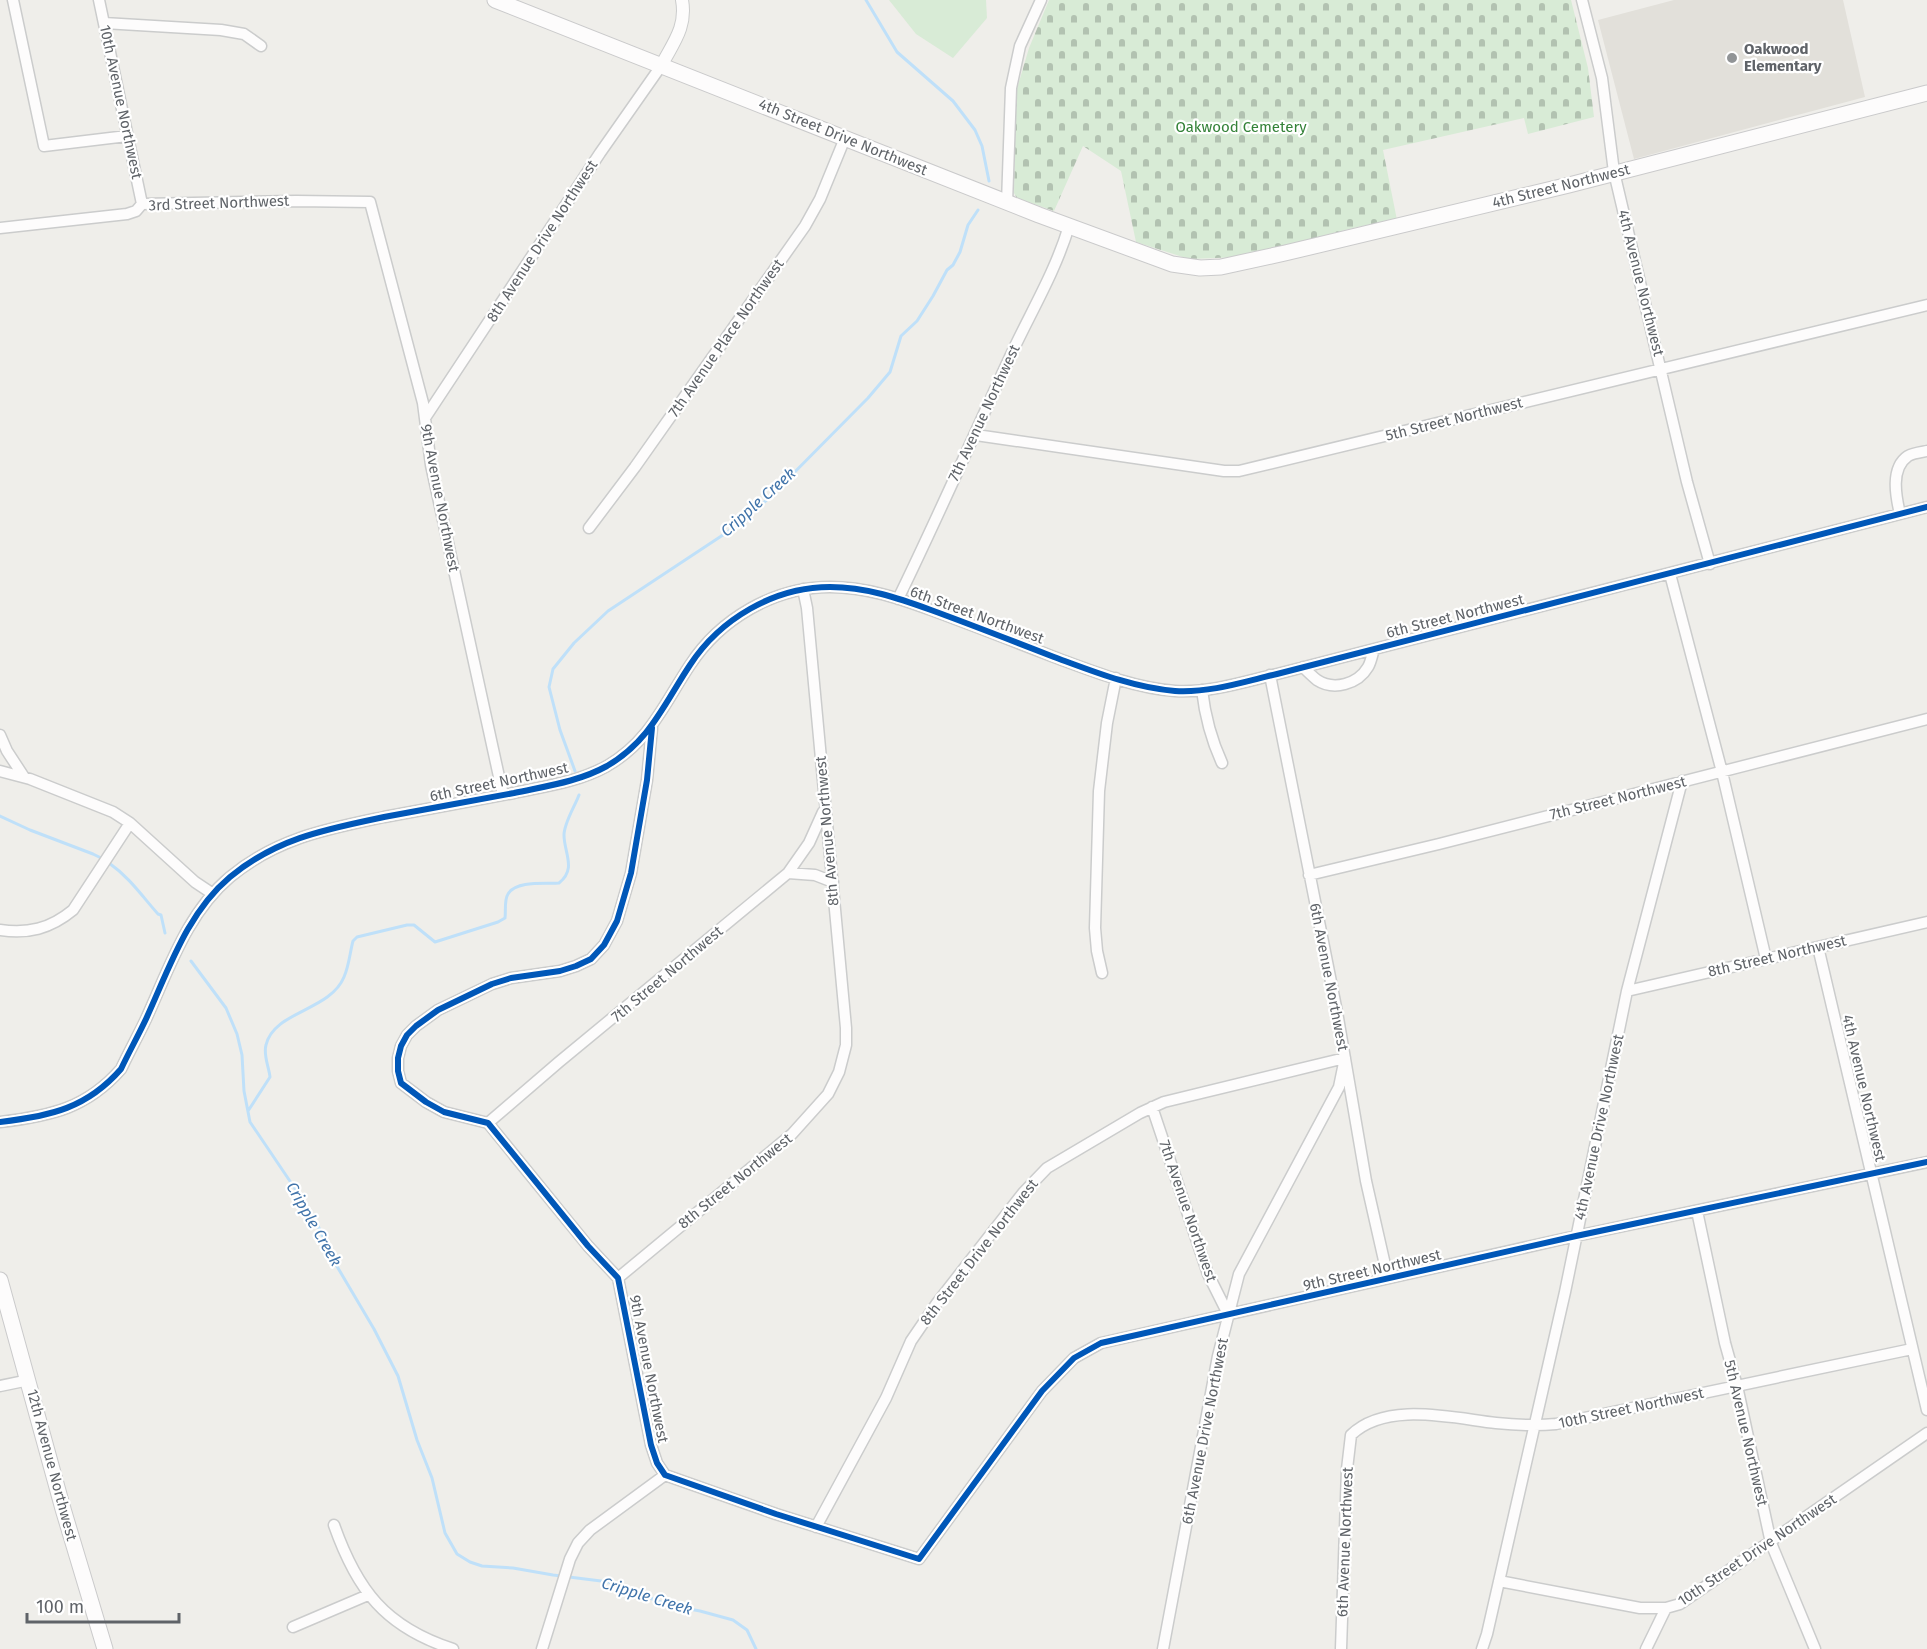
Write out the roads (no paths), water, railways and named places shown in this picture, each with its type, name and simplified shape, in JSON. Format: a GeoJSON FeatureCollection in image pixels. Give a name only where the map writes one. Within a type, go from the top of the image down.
{"type":"FeatureCollection","features":[{"type":"Feature","properties":{"kind":"main road","name":"4th Street Drive Northwest"},"geometry":{"type":"LineString","coordinates":[[495,0],[1069,226],[1172,264],[1192,267]]}},
{"type":"Feature","properties":{"kind":"main road","name":"4th Street Northwest"},"geometry":{"type":"LineString","coordinates":[[1192,267],[1221,267],[1285,253],[1569,185],[1927,93]]}},
{"type":"Feature","properties":{"kind":"main road","name":"12th Avenue Northwest"},"geometry":{"type":"LineString","coordinates":[[0,1280],[63,1509],[105,1649]]}},
{"type":"Feature","properties":{"kind":"street"},"geometry":{"type":"LineString","coordinates":[[13,0],[44,146],[128,136]]}},
{"type":"Feature","properties":{"kind":"street","name":"10th Avenue Northwest"},"geometry":{"type":"LineString","coordinates":[[99,0],[142,204]]}},
{"type":"Feature","properties":{"kind":"street"},"geometry":{"type":"LineString","coordinates":[[661,66],[682,27],[684,18],[682,0]]}},
{"type":"Feature","properties":{"kind":"street"},"geometry":{"type":"LineString","coordinates":[[1007,202],[1008,133],[1014,67],[1020,46],[1041,0]]}},
{"type":"Feature","properties":{"kind":"street","name":"4th Avenue Northwest"},"geometry":{"type":"LineString","coordinates":[[1581,0],[1602,78],[1614,172],[1687,482],[1710,564]]}},
{"type":"Feature","properties":{"kind":"street"},"geometry":{"type":"LineString","coordinates":[[104,23],[221,30],[244,34],[261,46]]}},
{"type":"Feature","properties":{"kind":"street","name":"8th Avenue Drive Northwest"},"geometry":{"type":"LineString","coordinates":[[425,418],[600,153],[661,66]]}},
{"type":"Feature","properties":{"kind":"street","name":"7th Avenue Place Northwest"},"geometry":{"type":"LineString","coordinates":[[589,528],[635,467],[805,226],[820,199],[845,138]]}},
{"type":"Feature","properties":{"kind":"street","name":"9th Avenue Northwest"},"geometry":{"type":"LineString","coordinates":[[370,202],[409,347],[425,418],[431,465],[503,795]]}},
{"type":"Feature","properties":{"kind":"street","name":"3rd Street Northwest"},"geometry":{"type":"LineString","coordinates":[[0,228],[127,214],[136,211],[142,204],[370,202]]}},
{"type":"Feature","properties":{"kind":"street","name":"7th Avenue Northwest"},"geometry":{"type":"LineString","coordinates":[[898,598],[976,435],[1018,338],[1058,257],[1069,226]]}},
{"type":"Feature","properties":{"kind":"street","name":"5th Street Northwest"},"geometry":{"type":"LineString","coordinates":[[976,435],[1224,471],[1239,471],[1927,304]]}},
{"type":"Feature","properties":{"kind":"street"},"geometry":{"type":"LineString","coordinates":[[1900,514],[1895,494],[1898,470],[1908,456],[1927,451]]}},
{"type":"Feature","properties":{"kind":"street","name":"6th Street Northwest"},"geometry":{"type":"LineString","coordinates":[[0,1122],[71,1107],[95,1094],[111,1081],[121,1069],[190,925],[213,894],[230,877],[259,857],[281,844],[306,834],[342,825],[560,784],[598,770],[625,754],[652,728],[691,663],[720,630],[756,605],[776,597],[803,589],[827,587],[874,591],[1116,678],[1156,689],[1202,690],[1303,667],[1927,507]]}},
{"type":"Feature","properties":{"kind":"street"},"geometry":{"type":"LineString","coordinates":[[1670,574],[1722,772],[1766,959]]}},
{"type":"Feature","properties":{"kind":"street","name":"8th Avenue Northwest"},"geometry":{"type":"LineString","coordinates":[[803,589],[807,608],[846,1028],[846,1045],[839,1072]]}},
{"type":"Feature","properties":{"kind":"street"},"geometry":{"type":"LineString","coordinates":[[1303,667],[1318,680],[1328,685],[1340,686],[1357,680],[1368,667],[1374,649]]}},
{"type":"Feature","properties":{"kind":"street","name":"6th Avenue Northwest"},"geometry":{"type":"LineString","coordinates":[[1270,675],[1345,1058],[1366,1181],[1388,1278]]}},
{"type":"Feature","properties":{"kind":"street"},"geometry":{"type":"LineString","coordinates":[[1102,973],[1095,928],[1100,791],[1107,723],[1116,678]]}},
{"type":"Feature","properties":{"kind":"street"},"geometry":{"type":"LineString","coordinates":[[1202,690],[1205,716],[1213,744],[1222,763]]}},
{"type":"Feature","properties":{"kind":"street","name":"7th Street Northwest"},"geometry":{"type":"LineString","coordinates":[[1309,875],[1927,719]]}},
{"type":"Feature","properties":{"kind":"street"},"geometry":{"type":"LineString","coordinates":[[488,1123],[444,1112],[417,1096],[401,1083],[398,1058],[401,1046],[416,1026],[456,1000],[511,978],[576,966],[591,959],[611,934],[631,873],[647,780],[652,728]]}},
{"type":"Feature","properties":{"kind":"street"},"geometry":{"type":"LineString","coordinates":[[0,735],[7,752],[24,777]]}},
{"type":"Feature","properties":{"kind":"street"},"geometry":{"type":"LineString","coordinates":[[0,771],[24,777],[110,810],[130,823],[195,882],[213,894]]}},
{"type":"Feature","properties":{"kind":"street","name":"4th Avenue Drive Northwest"},"geometry":{"type":"LineString","coordinates":[[1482,1649],[1576,1236],[1627,991],[1683,782]]}},
{"type":"Feature","properties":{"kind":"street","name":"7th Street Northwest"},"geometry":{"type":"LineString","coordinates":[[488,1123],[788,873],[817,829],[824,808]]}},
{"type":"Feature","properties":{"kind":"street"},"geometry":{"type":"LineString","coordinates":[[0,930],[28,932],[39,930],[64,918],[72,910],[130,823]]}},
{"type":"Feature","properties":{"kind":"street"},"geometry":{"type":"LineString","coordinates":[[788,873],[815,875],[833,882]]}},
{"type":"Feature","properties":{"kind":"street","name":"8th Street Northwest"},"geometry":{"type":"LineString","coordinates":[[1627,991],[1927,922]]}},
{"type":"Feature","properties":{"kind":"street","name":"4th Avenue Northwest"},"geometry":{"type":"LineString","coordinates":[[1818,947],[1927,1410]]}},
{"type":"Feature","properties":{"kind":"street","name":"8th Street Drive Northwest"},"geometry":{"type":"LineString","coordinates":[[816,1527],[886,1398],[911,1341],[1011,1207],[1047,1168],[1152,1107],[1345,1058]]}},
{"type":"Feature","properties":{"kind":"street","name":"6th Avenue Drive Northwest"},"geometry":{"type":"LineString","coordinates":[[1163,1649],[1228,1314],[1239,1274],[1339,1087],[1345,1058]]}},
{"type":"Feature","properties":{"kind":"street","name":"8th Street Northwest"},"geometry":{"type":"LineString","coordinates":[[618,1278],[792,1134],[828,1094],[839,1072]]}},
{"type":"Feature","properties":{"kind":"street","name":"7th Avenue Northwest"},"geometry":{"type":"LineString","coordinates":[[1152,1107],[1208,1274],[1228,1314]]}},
{"type":"Feature","properties":{"kind":"street","name":"9th Avenue Northwest"},"geometry":{"type":"LineString","coordinates":[[488,1123],[588,1246],[618,1278],[651,1445],[657,1463],[665,1475]]}},
{"type":"Feature","properties":{"kind":"street","name":"9th Street Northwest"},"geometry":{"type":"LineString","coordinates":[[816,1527],[919,1558],[1042,1391],[1074,1358],[1101,1343],[1576,1236],[1927,1161]]}},
{"type":"Feature","properties":{"kind":"street","name":"5th Avenue Northwest"},"geometry":{"type":"LineString","coordinates":[[1697,1211],[1771,1543],[1815,1649]]}},
{"type":"Feature","properties":{"kind":"street","name":"10th Street Northwest"},"geometry":{"type":"LineString","coordinates":[[1351,1435],[1371,1422],[1418,1414],[1534,1426],[1556,1424],[1912,1349]]}},
{"type":"Feature","properties":{"kind":"street"},"geometry":{"type":"LineString","coordinates":[[0,1386],[29,1380]]}},
{"type":"Feature","properties":{"kind":"street","name":"10th Street Drive Northwest"},"geometry":{"type":"LineString","coordinates":[[1499,1581],[1640,1608],[1666,1608],[1680,1604],[1927,1433]]}},
{"type":"Feature","properties":{"kind":"street","name":"6th Avenue Northwest"},"geometry":{"type":"LineString","coordinates":[[1341,1649],[1347,1468],[1351,1435]]}},
{"type":"Feature","properties":{"kind":"street"},"geometry":{"type":"LineString","coordinates":[[542,1649],[570,1559],[578,1543],[590,1530],[665,1475],[816,1527]]}},
{"type":"Feature","properties":{"kind":"street"},"geometry":{"type":"LineString","coordinates":[[334,1525],[350,1565],[368,1595],[410,1631],[453,1649]]}},
{"type":"Feature","properties":{"kind":"street"},"geometry":{"type":"LineString","coordinates":[[293,1627],[368,1595]]}},
{"type":"Feature","properties":{"kind":"street"},"geometry":{"type":"LineString","coordinates":[[1646,1649],[1666,1608]]}},
{"type":"Feature","properties":{"kind":"waterway","name":"Cripple Creek"},"geometry":{"type":"LineString","coordinates":[[866,0],[897,52],[953,101],[975,130],[982,146],[989,181]]}},
{"type":"Feature","properties":{"kind":"waterway","name":"Cripple Creek"},"geometry":{"type":"LineString","coordinates":[[575,771],[560,730],[549,687],[553,669],[574,643],[608,611],[735,527],[769,498],[868,398],[890,372],[901,336],[917,321],[947,270],[953,265],[960,252],[968,225],[978,210]]}},
{"type":"Feature","properties":{"kind":"waterway","name":"Cripple Creek"},"geometry":{"type":"LineString","coordinates":[[248,1111],[270,1077],[265,1049],[271,1034],[280,1025],[327,997],[337,988],[346,973],[353,941],[357,937],[414,925],[435,942],[505,918],[506,899],[512,890],[524,885],[559,883],[564,878],[568,866],[564,830],[579,795]]}},
{"type":"Feature","properties":{"kind":"waterway"},"geometry":{"type":"LineString","coordinates":[[0,816],[103,859]]}},
{"type":"Feature","properties":{"kind":"waterway"},"geometry":{"type":"LineString","coordinates":[[109,863],[161,915],[165,933]]}},
{"type":"Feature","properties":{"kind":"waterway","name":"Cripple Creek"},"geometry":{"type":"LineString","coordinates":[[191,961],[226,1008],[237,1034],[242,1055],[244,1091],[250,1122],[318,1226],[335,1263],[374,1329],[398,1376],[417,1440],[432,1478],[445,1533],[457,1554],[482,1566],[513,1568],[609,1582],[668,1605],[733,1620],[747,1630],[756,1649]]}},
{"type":"Feature","properties":{"kind":"place","name":"Oakwood Elementary"},"geometry":{"type":"Point","coordinates":[1732,58]}},
{"type":"Feature","properties":{"kind":"park label","name":"Oakwood Cemetery"},"geometry":{"type":"Point","coordinates":[1241,127]}}]}
